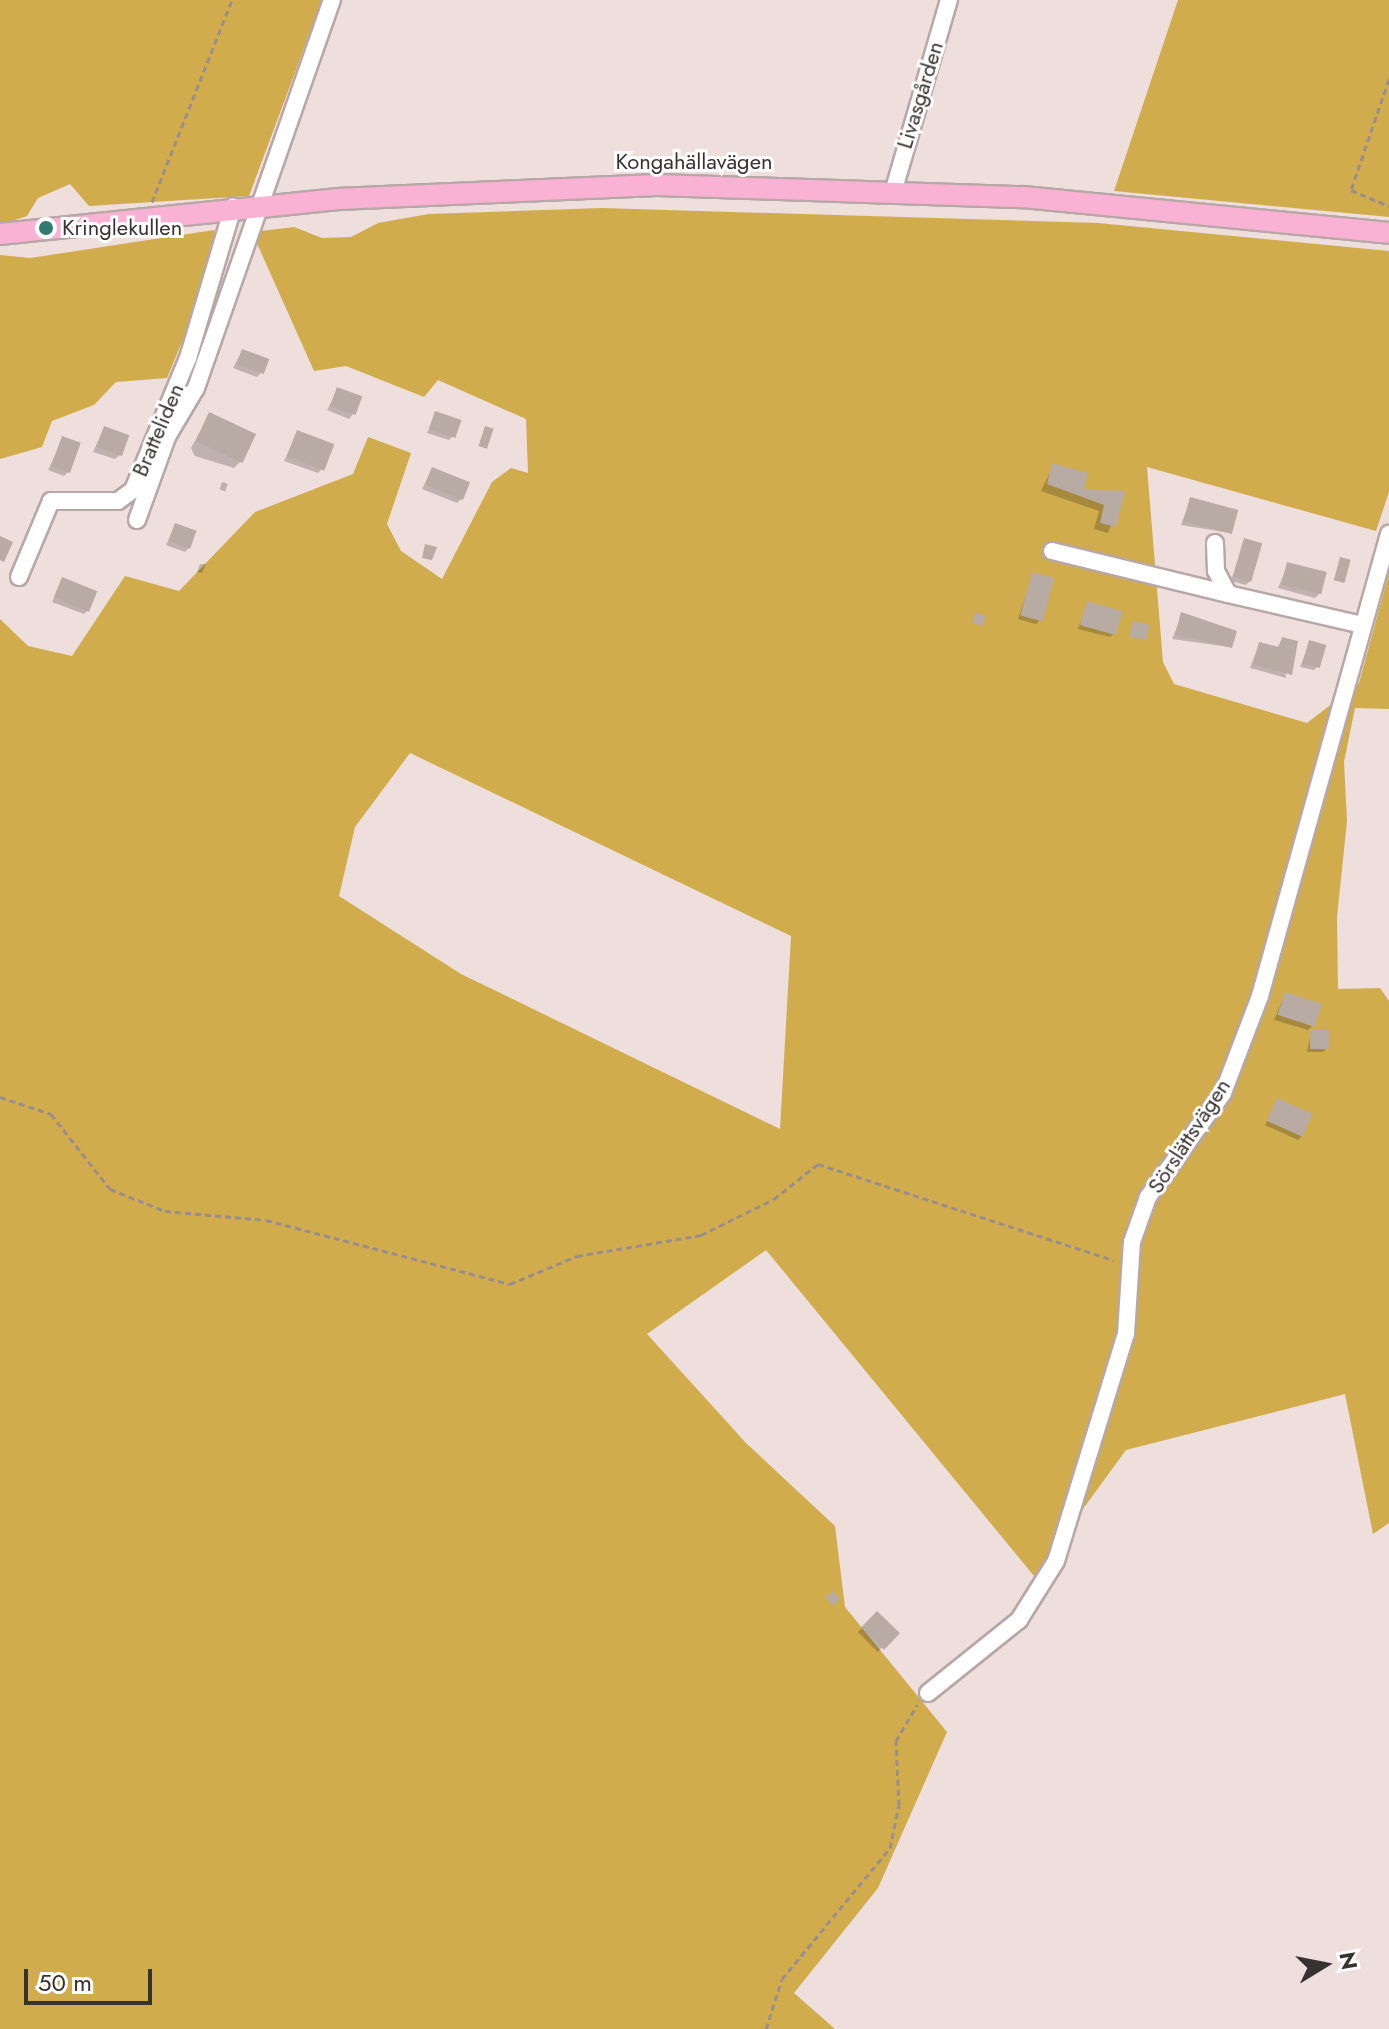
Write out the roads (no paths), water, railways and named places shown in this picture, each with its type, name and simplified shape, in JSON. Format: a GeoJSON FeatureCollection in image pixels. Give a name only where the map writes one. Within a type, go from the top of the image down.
{"type":"FeatureCollection","features":[{"type":"Feature","properties":{"kind":"main road","name":"Kongahällavägen"},"geometry":{"type":"LineString","coordinates":[[0,234],[233,207],[657,185],[894,189],[1389,233]]}},
{"type":"Feature","properties":{"kind":"street"},"geometry":{"type":"LineString","coordinates":[[257,206],[332,0]]}},
{"type":"Feature","properties":{"kind":"street","name":"Livasgården"},"geometry":{"type":"LineString","coordinates":[[894,189],[949,0]]}},
{"type":"Feature","properties":{"kind":"street","name":"Bratteliden"},"geometry":{"type":"LineString","coordinates":[[137,520],[167,437],[196,388],[257,206]]}},
{"type":"Feature","properties":{"kind":"street","name":"Bratteliden"},"geometry":{"type":"LineString","coordinates":[[19,577],[51,501],[118,501],[133,490],[188,358],[233,207]]}},
{"type":"Feature","properties":{"kind":"street","name":"Sörslättsvägen"},"geometry":{"type":"LineString","coordinates":[[928,1693],[988,1652],[1045,1587],[1126,1334],[1130,1262],[1148,1197],[1223,1093],[1260,996],[1389,534]]}},
{"type":"Feature","properties":{"kind":"street"},"geometry":{"type":"LineString","coordinates":[[1215,543],[1216,571],[1228,594]]}},
{"type":"Feature","properties":{"kind":"street"},"geometry":{"type":"LineString","coordinates":[[1052,551],[1362,625]]}},
{"type":"Feature","properties":{"kind":"place","name":"Kringlekullen"},"geometry":{"type":"Point","coordinates":[46,228]}}]}
